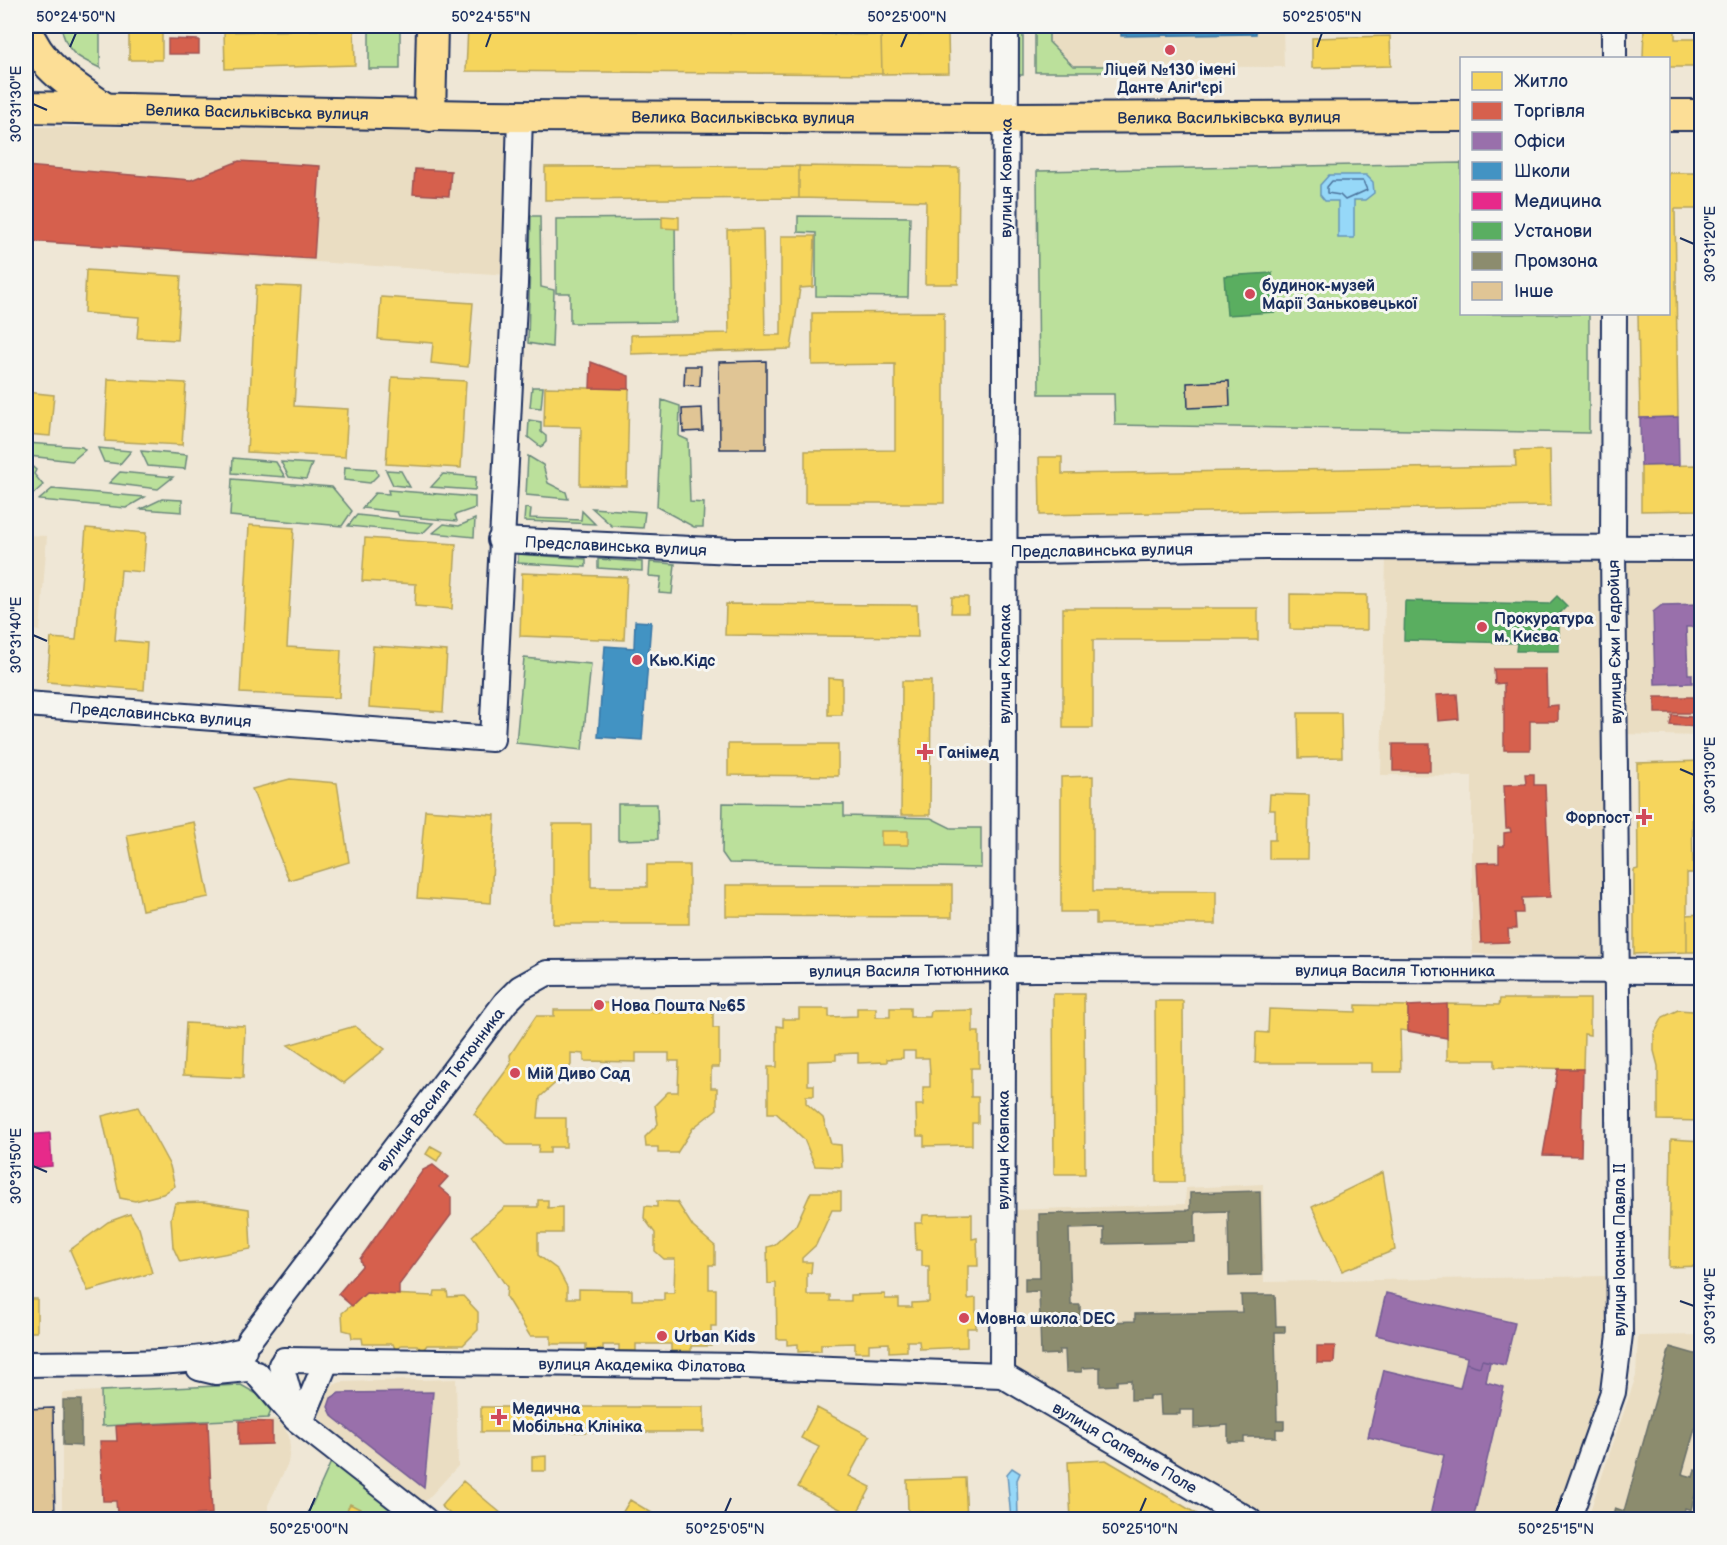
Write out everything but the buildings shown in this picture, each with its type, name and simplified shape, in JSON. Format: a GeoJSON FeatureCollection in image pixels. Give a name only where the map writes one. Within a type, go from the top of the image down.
{"type":"FeatureCollection","features":[{"type":"Feature","properties":{"kind":"main road"},"geometry":{"type":"LineString","coordinates":[[430,116],[432,26]]}},
{"type":"Feature","properties":{"kind":"main road"},"geometry":{"type":"LineString","coordinates":[[26,28],[40,56],[67,81],[105,108]]}},
{"type":"Feature","properties":{"kind":"main road","name":"Велика Васильківська вулиця"},"geometry":{"type":"LineString","coordinates":[[26,107],[430,116],[1007,118],[1460,116]]}},
{"type":"Feature","properties":{"kind":"main road"},"geometry":{"type":"LineString","coordinates":[[1670,115],[1701,115]]}},
{"type":"Feature","properties":{"kind":"street","name":"вулиця Ковпака"},"geometry":{"type":"LineString","coordinates":[[1002,1376],[1006,26]]}},
{"type":"Feature","properties":{"kind":"street"},"geometry":{"type":"LineString","coordinates":[[1614,26],[1614,57]]}},
{"type":"Feature","properties":{"kind":"street","name":"Предславинська вулиця"},"geometry":{"type":"LineString","coordinates":[[26,704],[492,739],[500,540],[515,284],[520,116]]}},
{"type":"Feature","properties":{"kind":"street","name":"вулиця Єжи Ґедройця"},"geometry":{"type":"LineString","coordinates":[[1614,315],[1613,547],[1618,971]]}},
{"type":"Feature","properties":{"kind":"street","name":"Предславинська вулиця"},"geometry":{"type":"LineString","coordinates":[[500,540],[722,551],[1005,551],[1265,547],[1701,548]]}},
{"type":"Feature","properties":{"kind":"street","name":"вулиця Василя Тютюнника"},"geometry":{"type":"LineString","coordinates":[[250,1358],[277,1306],[506,1002],[532,979],[546,973],[1004,969],[1701,971]]}},
{"type":"Feature","properties":{"kind":"street","name":"вулиця Іоанна Павла II"},"geometry":{"type":"LineString","coordinates":[[1568,1520],[1613,1392],[1620,1334],[1618,971]]}},
{"type":"Feature","properties":{"kind":"street"},"geometry":{"type":"LineString","coordinates":[[275,1338],[277,1306]]}},
{"type":"Feature","properties":{"kind":"street"},"geometry":{"type":"LineString","coordinates":[[26,1364],[173,1362],[216,1372],[250,1358],[262,1334],[275,1338],[283,1348],[283,1363],[298,1420]]}},
{"type":"Feature","properties":{"kind":"street"},"geometry":{"type":"LineString","coordinates":[[250,1358],[271,1374],[283,1363]]}},
{"type":"Feature","properties":{"kind":"street"},"geometry":{"type":"LineString","coordinates":[[250,1358],[298,1420],[425,1520]]}},
{"type":"Feature","properties":{"kind":"street"},"geometry":{"type":"LineString","coordinates":[[298,1420],[326,1362]]}},
{"type":"Feature","properties":{"kind":"street","name":"вулиця Академіка Філатова"},"geometry":{"type":"LineString","coordinates":[[283,1363],[739,1366],[1002,1376]]}},
{"type":"Feature","properties":{"kind":"street","name":"вулиця Саперне Поле"},"geometry":{"type":"LineString","coordinates":[[1002,1376],[1249,1520]]}},
{"type":"Feature","properties":{"kind":"shaded area","name":"Ліцей №130 імені Данте Аліґ'єрі"},"geometry":{"type":"Polygon","coordinates":[[[1049,26],[1283,26],[1284,67],[1074,66],[1049,42],[1049,26]]]}},
{"type":"Feature","properties":{"kind":"shaded area"},"geometry":{"type":"Polygon","coordinates":[[[26,127],[350,127],[515,133],[508,275],[26,242],[26,127]]]}},
{"type":"Feature","properties":{"kind":"shaded area"},"geometry":{"type":"Polygon","coordinates":[[[26,535],[47,536],[40,631],[26,629],[26,535]]]}},
{"type":"Feature","properties":{"kind":"shaded area"},"geometry":{"type":"Polygon","coordinates":[[[1386,558],[1602,559],[1607,957],[1472,954],[1472,776],[1381,775],[1386,558]]]}},
{"type":"Feature","properties":{"kind":"shaded area"},"geometry":{"type":"Polygon","coordinates":[[[1626,560],[1701,561],[1701,736],[1622,734],[1622,568],[1626,560]]]}},
{"type":"Feature","properties":{"kind":"shaded area"},"geometry":{"type":"Polygon","coordinates":[[[1263,1184],[1264,1282],[1610,1276],[1609,1348],[1605,1381],[1557,1519],[1265,1519],[1017,1374],[1011,1362],[1013,1210],[1185,1204],[1186,1188],[1263,1184]]]}},
{"type":"Feature","properties":{"kind":"shaded area"},"geometry":{"type":"Polygon","coordinates":[[[1701,1335],[1701,1519],[1587,1520],[1636,1376],[1638,1336],[1701,1335]]]}},
{"type":"Feature","properties":{"kind":"shaded area"},"geometry":{"type":"Polygon","coordinates":[[[456,1379],[458,1466],[423,1504],[325,1425],[319,1416],[319,1407],[324,1395],[331,1386],[341,1382],[456,1379]]]}},
{"type":"Feature","properties":{"kind":"shaded area"},"geometry":{"type":"Polygon","coordinates":[[[101,1391],[102,1426],[275,1419],[289,1436],[290,1449],[288,1463],[268,1505],[268,1519],[62,1520],[62,1393],[101,1391]]]}},
{"type":"Feature","properties":{"kind":"green space"},"geometry":{"type":"Polygon","coordinates":[[[61,26],[100,26],[100,68],[73,53],[66,42],[61,26]]]}},
{"type":"Feature","properties":{"kind":"green space"},"geometry":{"type":"Polygon","coordinates":[[[369,26],[400,26],[400,69],[369,69],[369,26]]]}},
{"type":"Feature","properties":{"kind":"green space"},"geometry":{"type":"Polygon","coordinates":[[[1015,26],[1023,26],[1023,75],[1015,75],[1015,26]]]}},
{"type":"Feature","properties":{"kind":"green space"},"geometry":{"type":"Polygon","coordinates":[[[1035,26],[1049,26],[1049,42],[1073,66],[1115,66],[1114,72],[1035,72],[1035,26]]]}},
{"type":"Feature","properties":{"kind":"green space"},"geometry":{"type":"Polygon","coordinates":[[[1460,163],[1460,315],[1589,315],[1589,433],[1115,425],[1114,394],[1039,394],[1037,171],[1460,163]]]}},
{"type":"Feature","properties":{"kind":"green space"},"geometry":{"type":"Polygon","coordinates":[[[531,216],[540,216],[541,287],[554,290],[552,347],[528,343],[531,216]]]}},
{"type":"Feature","properties":{"kind":"green space"},"geometry":{"type":"Polygon","coordinates":[[[798,216],[910,217],[908,297],[816,296],[816,233],[798,232],[798,216]]]}},
{"type":"Feature","properties":{"kind":"green space"},"geometry":{"type":"Polygon","coordinates":[[[675,218],[676,322],[570,323],[570,293],[556,293],[556,219],[675,218]]]}},
{"type":"Feature","properties":{"kind":"green space"},"geometry":{"type":"Polygon","coordinates":[[[532,387],[543,387],[541,408],[530,407],[532,387]]]}},
{"type":"Feature","properties":{"kind":"green space"},"geometry":{"type":"Polygon","coordinates":[[[662,400],[680,406],[679,436],[688,440],[690,502],[704,503],[703,527],[694,527],[657,507],[662,400]]]}},
{"type":"Feature","properties":{"kind":"green space"},"geometry":{"type":"Polygon","coordinates":[[[529,420],[541,422],[541,432],[546,436],[546,442],[541,447],[528,437],[529,420]]]}},
{"type":"Feature","properties":{"kind":"green space"},"geometry":{"type":"Polygon","coordinates":[[[26,443],[82,447],[85,450],[72,461],[29,456],[26,453],[26,443]]]}},
{"type":"Feature","properties":{"kind":"green space"},"geometry":{"type":"Polygon","coordinates":[[[98,448],[131,451],[120,464],[104,462],[98,448]]]}},
{"type":"Feature","properties":{"kind":"green space"},"geometry":{"type":"Polygon","coordinates":[[[141,451],[187,455],[185,469],[148,466],[141,451]]]}},
{"type":"Feature","properties":{"kind":"green space"},"geometry":{"type":"Polygon","coordinates":[[[528,456],[543,465],[548,483],[566,492],[568,499],[526,495],[528,456]]]}},
{"type":"Feature","properties":{"kind":"green space"},"geometry":{"type":"Polygon","coordinates":[[[233,458],[276,462],[285,477],[232,473],[233,458]]]}},
{"type":"Feature","properties":{"kind":"green space"},"geometry":{"type":"Polygon","coordinates":[[[26,461],[36,470],[34,474],[43,485],[28,499],[26,499],[26,461]]]}},
{"type":"Feature","properties":{"kind":"green space"},"geometry":{"type":"Polygon","coordinates":[[[281,462],[312,464],[306,479],[289,477],[281,462]]]}},
{"type":"Feature","properties":{"kind":"green space"},"geometry":{"type":"Polygon","coordinates":[[[345,467],[376,469],[378,475],[370,483],[344,480],[345,467]]]}},
{"type":"Feature","properties":{"kind":"green space"},"geometry":{"type":"Polygon","coordinates":[[[386,470],[401,471],[410,487],[393,485],[386,470]]]}},
{"type":"Feature","properties":{"kind":"green space"},"geometry":{"type":"Polygon","coordinates":[[[120,472],[173,477],[158,489],[109,483],[120,472]]]}},
{"type":"Feature","properties":{"kind":"green space"},"geometry":{"type":"Polygon","coordinates":[[[443,474],[476,477],[475,490],[431,487],[443,474]]]}},
{"type":"Feature","properties":{"kind":"green space"},"geometry":{"type":"Polygon","coordinates":[[[232,479],[332,487],[352,511],[342,526],[230,516],[232,479]]]}},
{"type":"Feature","properties":{"kind":"green space"},"geometry":{"type":"Polygon","coordinates":[[[52,489],[145,497],[126,508],[39,500],[52,489]]]}},
{"type":"Feature","properties":{"kind":"green space"},"geometry":{"type":"Polygon","coordinates":[[[388,490],[475,497],[475,508],[455,515],[457,521],[399,516],[397,512],[362,508],[375,493],[389,494],[388,490]]]}},
{"type":"Feature","properties":{"kind":"green space"},"geometry":{"type":"Polygon","coordinates":[[[162,499],[182,500],[182,512],[141,509],[162,499]]]}},
{"type":"Feature","properties":{"kind":"green space"},"geometry":{"type":"Polygon","coordinates":[[[525,508],[531,509],[530,518],[581,520],[582,511],[595,524],[524,521],[525,508]]]}},
{"type":"Feature","properties":{"kind":"green space"},"geometry":{"type":"Polygon","coordinates":[[[592,508],[645,512],[643,528],[612,526],[592,508]]]}},
{"type":"Feature","properties":{"kind":"green space"},"geometry":{"type":"Polygon","coordinates":[[[357,515],[433,523],[423,533],[348,526],[357,515]]]}},
{"type":"Feature","properties":{"kind":"green space"},"geometry":{"type":"Polygon","coordinates":[[[475,519],[474,537],[433,533],[444,524],[459,526],[475,519]]]}},
{"type":"Feature","properties":{"kind":"green space"},"geometry":{"type":"Polygon","coordinates":[[[518,554],[586,559],[586,567],[518,563],[518,554]]]}},
{"type":"Feature","properties":{"kind":"green space"},"geometry":{"type":"Polygon","coordinates":[[[598,559],[642,562],[642,571],[598,568],[598,559]]]}},
{"type":"Feature","properties":{"kind":"green space"},"geometry":{"type":"Polygon","coordinates":[[[650,562],[675,564],[672,594],[659,593],[661,577],[649,576],[650,562]]]}},
{"type":"Feature","properties":{"kind":"green space"},"geometry":{"type":"Polygon","coordinates":[[[524,658],[591,664],[582,750],[516,743],[524,658]]]}},
{"type":"Feature","properties":{"kind":"green space"},"geometry":{"type":"Polygon","coordinates":[[[723,803],[844,804],[844,816],[931,818],[951,828],[981,828],[981,868],[729,863],[722,853],[723,803]]]}},
{"type":"Feature","properties":{"kind":"green space"},"geometry":{"type":"Polygon","coordinates":[[[618,804],[657,804],[658,839],[618,840],[618,804]]]}},
{"type":"Feature","properties":{"kind":"green space"},"geometry":{"type":"Polygon","coordinates":[[[241,1385],[257,1394],[271,1411],[268,1418],[102,1426],[101,1391],[241,1385]]]}},
{"type":"Feature","properties":{"kind":"green space"},"geometry":{"type":"Polygon","coordinates":[[[331,1462],[407,1519],[305,1520],[331,1462]]]}},
{"type":"Feature","properties":{"kind":"water"},"geometry":{"type":"Polygon","coordinates":[[[1329,175],[1366,175],[1373,182],[1374,193],[1365,200],[1354,200],[1354,238],[1338,238],[1338,201],[1325,201],[1320,195],[1320,185],[1329,175]]]}},
{"type":"Feature","properties":{"kind":"water"},"geometry":{"type":"Polygon","coordinates":[[[1012,1468],[1020,1473],[1017,1480],[1018,1519],[1011,1519],[1007,1474],[1012,1468]]]}},
{"type":"Feature","properties":{"kind":"place","name":"Ліцей №130 імені Данте Аліґ'єрі"},"geometry":{"type":"Point","coordinates":[1170,50]}},
{"type":"Feature","properties":{"kind":"place","name":"будинок-музей Марії Заньковецької"},"geometry":{"type":"Point","coordinates":[1250,294]}},
{"type":"Feature","properties":{"kind":"place","name":"Прокуратура м. Києва"},"geometry":{"type":"Point","coordinates":[1482,627]}},
{"type":"Feature","properties":{"kind":"place","name":"Кью.Кідс"},"geometry":{"type":"Point","coordinates":[637,660]}},
{"type":"Feature","properties":{"kind":"place","name":"Ганімед"},"geometry":{"type":"Point","coordinates":[925,752]}},
{"type":"Feature","properties":{"kind":"place","name":"Форпост"},"geometry":{"type":"Point","coordinates":[1644,817]}},
{"type":"Feature","properties":{"kind":"place","name":"Нова Пошта №65"},"geometry":{"type":"Point","coordinates":[599,1005]}},
{"type":"Feature","properties":{"kind":"place","name":"Мiй Диво Сад"},"geometry":{"type":"Point","coordinates":[515,1073]}},
{"type":"Feature","properties":{"kind":"place","name":"Мовна школа DEC"},"geometry":{"type":"Point","coordinates":[964,1318]}},
{"type":"Feature","properties":{"kind":"place","name":"Urban Kids"},"geometry":{"type":"Point","coordinates":[662,1336]}},
{"type":"Feature","properties":{"kind":"place","name":"Медична Мобільна Клініка"},"geometry":{"type":"Point","coordinates":[499,1417]}}]}
